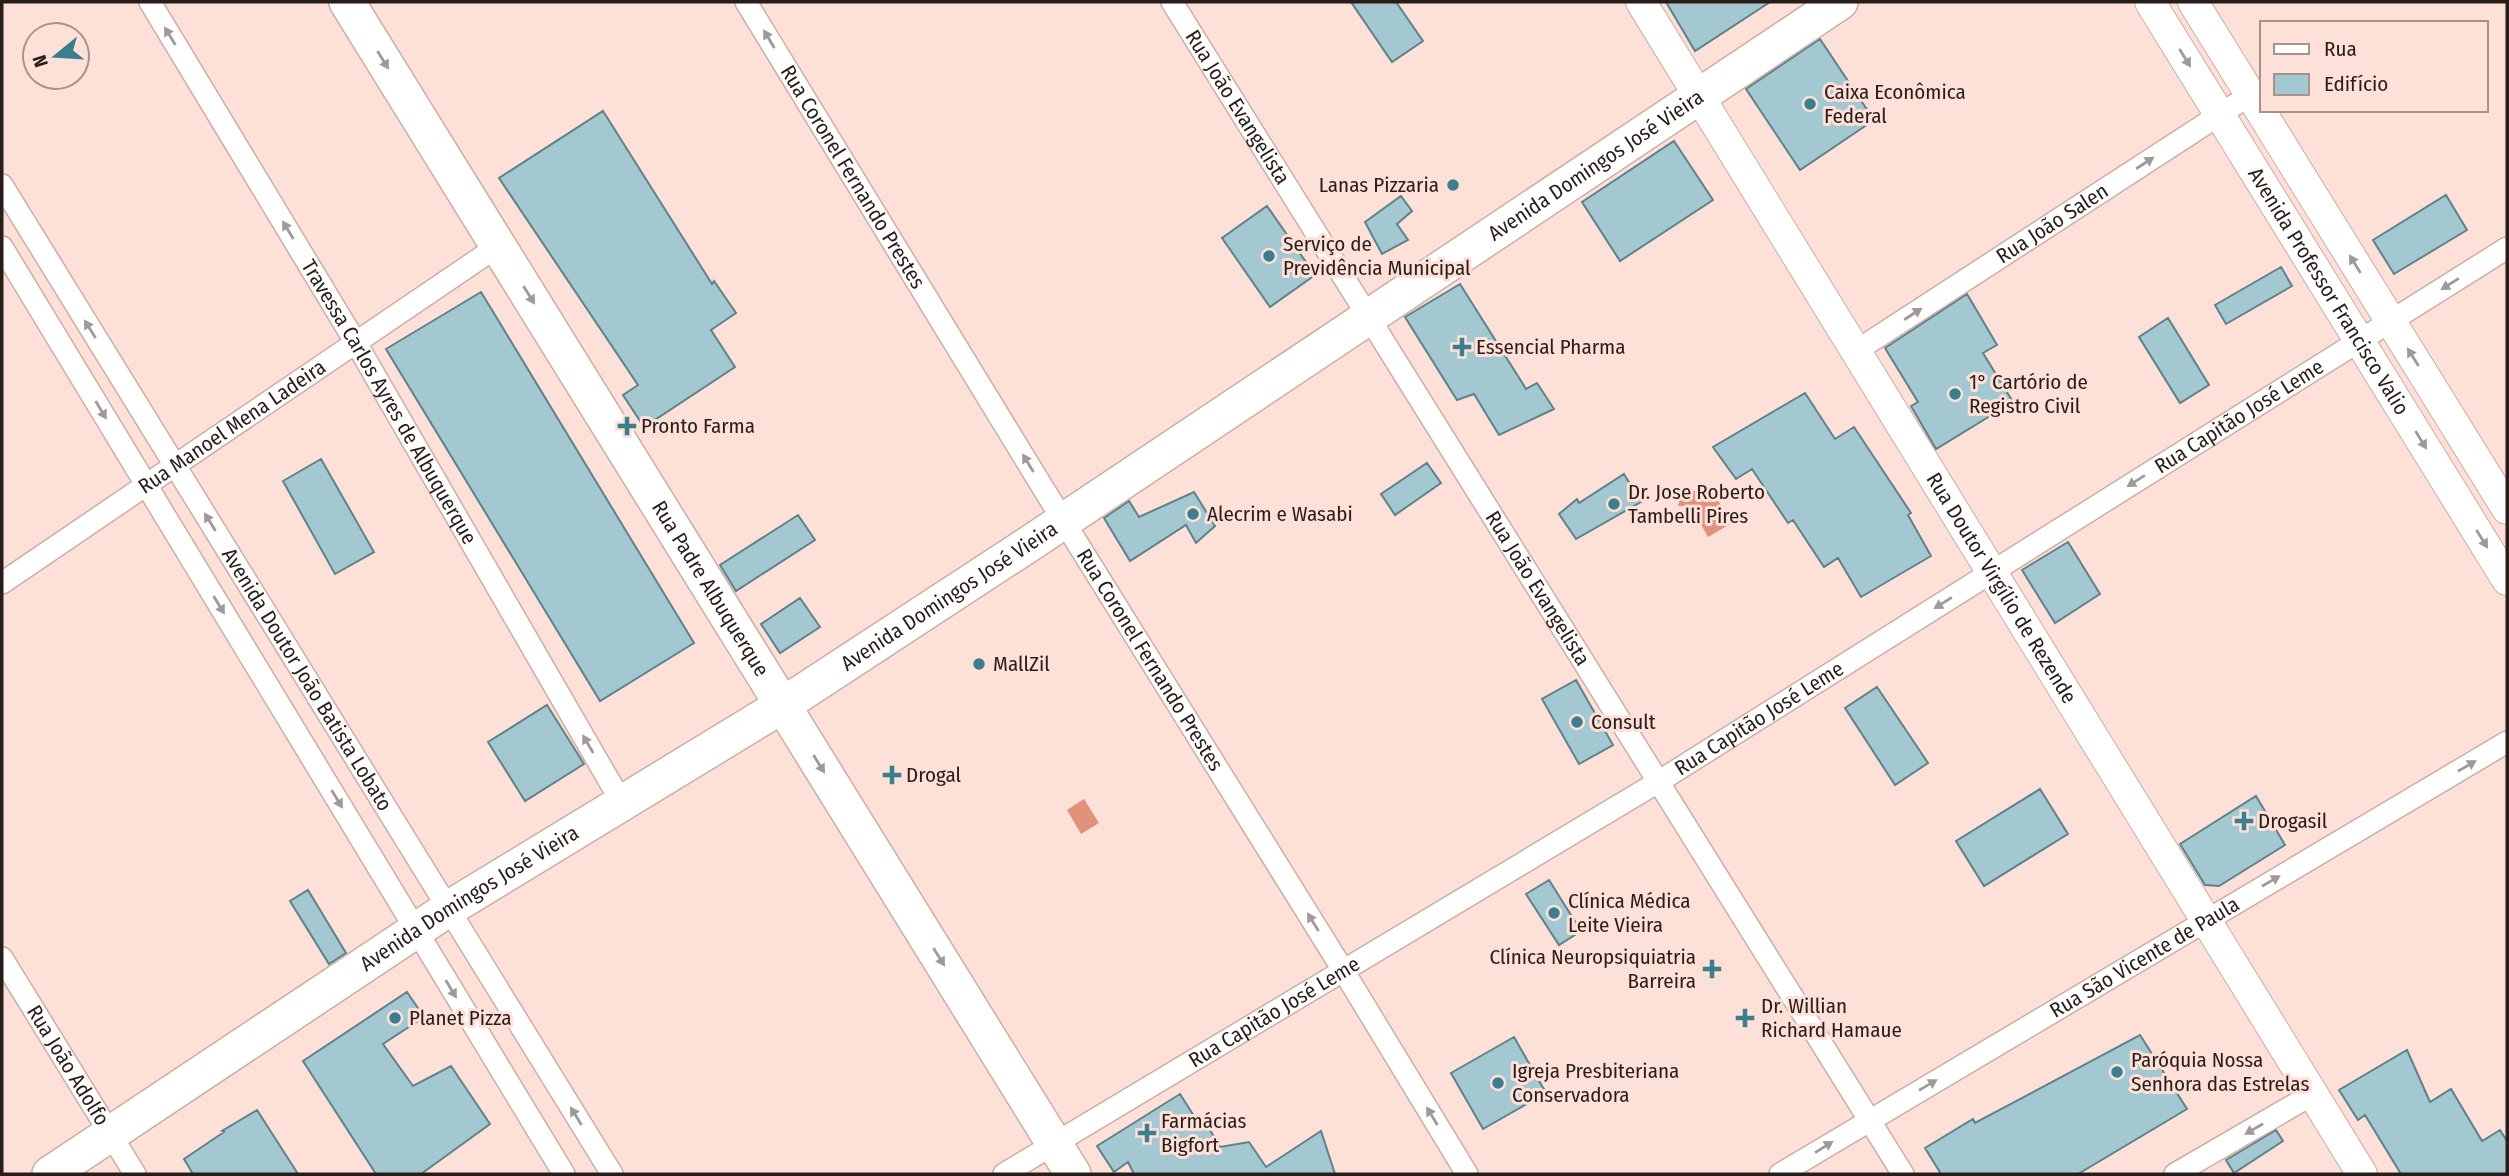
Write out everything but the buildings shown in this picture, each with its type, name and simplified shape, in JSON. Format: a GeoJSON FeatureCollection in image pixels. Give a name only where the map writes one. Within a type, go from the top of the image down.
{"type":"FeatureCollection","features":[{"type":"Feature","properties":{"kind":"main road","name":"Rua Padre Albuquerque"},"geometry":{"type":"LineString","coordinates":[[347,2],[1073,1174]]}},
{"type":"Feature","properties":{"kind":"main road","name":"Rua Doutor Virgílio de Rezende"},"geometry":{"type":"LineString","coordinates":[[1641,2],[2362,1174]]}},
{"type":"Feature","properties":{"kind":"main road","name":"Avenida Domingos José Vieira"},"geometry":{"type":"LineString","coordinates":[[50,1174],[448,909],[783,705],[1064,522],[1840,2]]}},
{"type":"Feature","properties":{"kind":"main road","name":"Avenida Professor Francisco Valio"},"geometry":{"type":"LineString","coordinates":[[2150,2],[2507,580]]}},
{"type":"Feature","properties":{"kind":"main road","name":"Avenida Professor Francisco Valio"},"geometry":{"type":"LineString","coordinates":[[2193,2],[2260,111]]}},
{"type":"Feature","properties":{"kind":"main road","name":"Avenida Professor Francisco Valio"},"geometry":{"type":"LineString","coordinates":[[2261,112],[2507,509]]}},
{"type":"Feature","properties":{"kind":"main road"},"geometry":{"type":"LineString","coordinates":[[2456,498],[2488,477]]}},
{"type":"Feature","properties":{"kind":"street","name":"Travessa Carlos Ayres de Albuquerque"},"geometry":{"type":"LineString","coordinates":[[150,2],[356,343],[622,803]]}},
{"type":"Feature","properties":{"kind":"street","name":"Rua Coronel Fernando Prestes"},"geometry":{"type":"LineString","coordinates":[[746,2],[1467,1174]]}},
{"type":"Feature","properties":{"kind":"street","name":"Rua João Evangelista"},"geometry":{"type":"LineString","coordinates":[[1173,2],[1903,1174]]}},
{"type":"Feature","properties":{"kind":"street","name":"Rua João Salen"},"geometry":{"type":"LineString","coordinates":[[1856,351],[2250,95]]}},
{"type":"Feature","properties":{"kind":"street","name":"Avenida Doutor João Batista Lobato"},"geometry":{"type":"LineString","coordinates":[[2,185],[612,1174]]}},
{"type":"Feature","properties":{"kind":"street","name":"Rua Manoel Mena Ladeira"},"geometry":{"type":"LineString","coordinates":[[2,583],[498,246]]}},
{"type":"Feature","properties":{"kind":"street","name":"Avenida Doutor João Batista Lobato"},"geometry":{"type":"LineString","coordinates":[[2,247],[564,1174]]}},
{"type":"Feature","properties":{"kind":"street","name":"Rua Capitão José Leme"},"geometry":{"type":"LineString","coordinates":[[1004,1174],[1658,782],[2507,248]]}},
{"type":"Feature","properties":{"kind":"street","name":"Rua São Vicente de Paula"},"geometry":{"type":"LineString","coordinates":[[1780,1174],[2507,742]]}},
{"type":"Feature","properties":{"kind":"street","name":"Rua João Adolfo"},"geometry":{"type":"LineString","coordinates":[[2,958],[135,1174]]}},
{"type":"Feature","properties":{"kind":"street"},"geometry":{"type":"LineString","coordinates":[[2175,1174],[2313,1094]]}},
{"type":"Feature","properties":{"kind":"shaded area"},"geometry":{"type":"Polygon","coordinates":[[[1683,488],[1716,497],[1732,523],[1708,537],[1691,506],[1678,506],[1683,488]]]}},
{"type":"Feature","properties":{"kind":"shaded area"},"geometry":{"type":"Polygon","coordinates":[[[1084,799],[1099,823],[1081,834],[1067,810],[1084,799]]]}},
{"type":"Feature","properties":{"kind":"place","name":"Caixa Econômica Federal"},"geometry":{"type":"Point","coordinates":[1810,104]}},
{"type":"Feature","properties":{"kind":"place","name":"Lanas Pizzaria"},"geometry":{"type":"Point","coordinates":[1453,185]}},
{"type":"Feature","properties":{"kind":"place","name":"Serviço de Previdência Municipal"},"geometry":{"type":"Point","coordinates":[1269,256]}},
{"type":"Feature","properties":{"kind":"place","name":"Essencial Pharma"},"geometry":{"type":"Point","coordinates":[1462,347]}},
{"type":"Feature","properties":{"kind":"place","name":"1° Cartório de Registro Civil"},"geometry":{"type":"Point","coordinates":[1955,394]}},
{"type":"Feature","properties":{"kind":"place","name":"Pronto Farma"},"geometry":{"type":"Point","coordinates":[627,426]}},
{"type":"Feature","properties":{"kind":"place","name":"Dr. Jose Roberto Tambelli Pires"},"geometry":{"type":"Point","coordinates":[1614,504]}},
{"type":"Feature","properties":{"kind":"place","name":"Alecrim e Wasabi"},"geometry":{"type":"Point","coordinates":[1193,514]}},
{"type":"Feature","properties":{"kind":"place","name":"MallZil"},"geometry":{"type":"Point","coordinates":[979,664]}},
{"type":"Feature","properties":{"kind":"place","name":"Consult"},"geometry":{"type":"Point","coordinates":[1577,722]}},
{"type":"Feature","properties":{"kind":"place","name":"Drogal"},"geometry":{"type":"Point","coordinates":[892,775]}},
{"type":"Feature","properties":{"kind":"place","name":"Drogasil"},"geometry":{"type":"Point","coordinates":[2244,821]}},
{"type":"Feature","properties":{"kind":"place","name":"Clínica Médica Leite Vieira"},"geometry":{"type":"Point","coordinates":[1554,913]}},
{"type":"Feature","properties":{"kind":"place","name":"Clínica Neuropsiquiatria Barreira"},"geometry":{"type":"Point","coordinates":[1712,969]}},
{"type":"Feature","properties":{"kind":"place","name":"Planet Pizza"},"geometry":{"type":"Point","coordinates":[395,1018]}},
{"type":"Feature","properties":{"kind":"place","name":"Dr. Willian Richard Hamaue"},"geometry":{"type":"Point","coordinates":[1745,1018]}},
{"type":"Feature","properties":{"kind":"place","name":"Paróquia Nossa Senhora das Estrelas"},"geometry":{"type":"Point","coordinates":[2117,1072]}},
{"type":"Feature","properties":{"kind":"place","name":"Igreja Presbiteriana Conservadora"},"geometry":{"type":"Point","coordinates":[1498,1083]}},
{"type":"Feature","properties":{"kind":"place","name":"Farmácias Bigfort"},"geometry":{"type":"Point","coordinates":[1147,1133]}}]}
